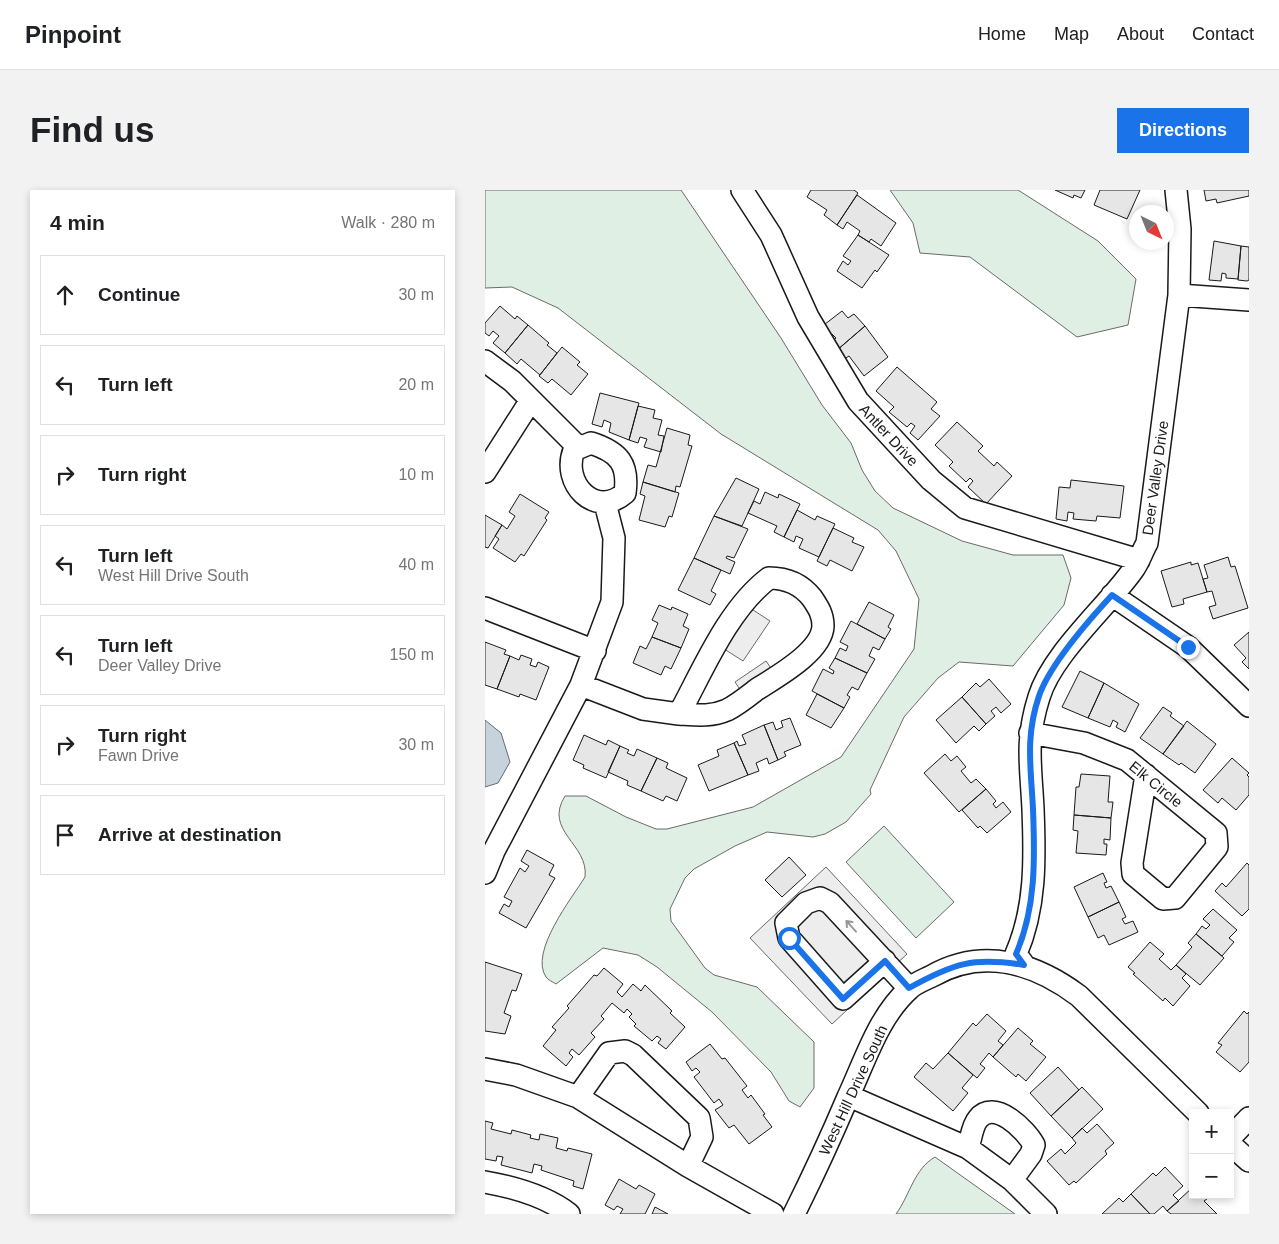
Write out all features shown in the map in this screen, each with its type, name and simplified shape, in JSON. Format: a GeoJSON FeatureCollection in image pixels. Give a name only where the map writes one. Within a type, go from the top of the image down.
{"type":"FeatureCollection","features":[{"type":"Feature","properties":{"kind":"street","name":"Antler Drive"},"geometry":{"type":"LineString","coordinates":[[742,190],[771,235],[808,317],[858,401],[931,480],[965,508],[1139,560]]}},
{"type":"Feature","properties":{"kind":"street","name":"Deer Valley Drive"},"geometry":{"type":"LineString","coordinates":[[1024,965],[1016,954],[1023,938],[1034,890],[1033,808],[1029,758],[1030,733],[1039,696],[1050,672],[1134,569],[1147,543],[1179,295],[1180,229],[1176,190]]}},
{"type":"Feature","properties":{"kind":"street"},"geometry":{"type":"LineString","coordinates":[[1179,295],[1249,300]]}},
{"type":"Feature","properties":{"kind":"street"},"geometry":{"type":"LineString","coordinates":[[485,361],[512,381],[578,447]]}},
{"type":"Feature","properties":{"kind":"street"},"geometry":{"type":"LineString","coordinates":[[485,472],[531,400]]}},
{"type":"Feature","properties":{"kind":"street"},"geometry":{"type":"LineString","coordinates":[[591,443],[608,448],[621,460],[627,475],[625,493],[615,502],[605,503],[594,500],[581,491],[574,481],[569,462],[578,447],[591,443]]}},
{"type":"Feature","properties":{"kind":"street"},"geometry":{"type":"LineString","coordinates":[[485,872],[494,851],[581,685],[612,602],[614,538],[605,503]]}},
{"type":"Feature","properties":{"kind":"street"},"geometry":{"type":"LineString","coordinates":[[581,685],[643,709],[679,714],[706,716],[729,709],[801,659],[817,642],[823,627],[821,610],[809,594],[799,585],[782,578],[769,578],[757,587],[726,629],[679,714]]}},
{"type":"Feature","properties":{"kind":"street"},"geometry":{"type":"LineString","coordinates":[[1112,595],[1188,647],[1249,706]]}},
{"type":"Feature","properties":{"kind":"street"},"geometry":{"type":"LineString","coordinates":[[485,608],[595,651]]}},
{"type":"Feature","properties":{"kind":"street","name":"Elk Circle"},"geometry":{"type":"LineString","coordinates":[[1030,733],[1085,743],[1127,760],[1216,833],[1217,847],[1175,898],[1163,899],[1151,891],[1133,874],[1132,863],[1146,776]]}},
{"type":"Feature","properties":{"kind":"street"},"geometry":{"type":"LineString","coordinates":[[885,961],[843,999],[789,938],[786,923],[806,903],[820,898],[830,903],[885,961],[909,988]]}},
{"type":"Feature","properties":{"kind":"street","name":"West Hill Drive South"},"geometry":{"type":"LineString","coordinates":[[794,1214],[876,1035],[909,988],[943,970],[976,961],[998,961],[1024,965],[1059,981],[1079,996],[1194,1109]]}},
{"type":"Feature","properties":{"kind":"street"},"geometry":{"type":"LineString","coordinates":[[578,1097],[609,1052],[625,1051],[633,1055],[699,1118],[702,1137],[688,1166]]}},
{"type":"Feature","properties":{"kind":"street"},"geometry":{"type":"LineString","coordinates":[[485,1069],[516,1075],[578,1097],[688,1166],[773,1214]]}},
{"type":"Feature","properties":{"kind":"street"},"geometry":{"type":"LineString","coordinates":[[849,1096],[969,1148],[1012,1180],[1046,1214]]}},
{"type":"Feature","properties":{"kind":"street"},"geometry":{"type":"LineString","coordinates":[[969,1148],[979,1118],[986,1113],[995,1112],[1015,1121],[1030,1137],[1034,1145],[1031,1154],[1012,1180]]}},
{"type":"Feature","properties":{"kind":"street"},"geometry":{"type":"LineString","coordinates":[[1234,1134],[1249,1118]]}},
{"type":"Feature","properties":{"kind":"street"},"geometry":{"type":"LineString","coordinates":[[1234,1148],[1249,1162]]}},
{"type":"Feature","properties":{"kind":"street"},"geometry":{"type":"LineString","coordinates":[[485,1182],[503,1186],[556,1204],[569,1214]]}},
{"type":"Feature","properties":{"kind":"green space"},"geometry":{"type":"Polygon","coordinates":[[[485,190],[681,190],[781,338],[822,405],[851,443],[862,470],[875,491],[893,508],[962,541],[1013,555],[1063,555],[1071,578],[1064,605],[1013,666],[959,662],[938,678],[904,717],[870,790],[871,794],[846,822],[825,834],[813,837],[767,832],[735,846],[694,869],[685,878],[670,909],[671,921],[705,968],[714,975],[757,987],[814,1042],[814,1088],[800,1107],[789,1101],[771,1072],[712,1012],[657,967],[638,955],[603,948],[556,984],[546,977],[542,966],[547,940],[562,911],[585,877],[584,865],[580,855],[559,819],[560,808],[565,796],[586,796],[626,817],[656,829],[667,829],[753,807],[841,757],[914,649],[919,599],[896,551],[878,530],[721,434],[558,308],[512,287],[485,288],[485,190]]]}},
{"type":"Feature","properties":{"kind":"green space"},"geometry":{"type":"Polygon","coordinates":[[[890,190],[1018,190],[1098,241],[1136,279],[1128,325],[1077,337],[970,257],[920,253],[913,223],[890,190]]]}},
{"type":"Feature","properties":{"kind":"green space"},"geometry":{"type":"Polygon","coordinates":[[[884,826],[954,902],[916,938],[846,862],[884,826]]]}},
{"type":"Feature","properties":{"kind":"green space"},"geometry":{"type":"Polygon","coordinates":[[[935,1157],[1015,1214],[896,1214],[917,1175],[935,1157]]]}},
{"type":"Feature","properties":{"kind":"shaded area"},"geometry":{"type":"Polygon","coordinates":[[[747,606],[770,621],[743,661],[721,647],[747,606]]]}},
{"type":"Feature","properties":{"kind":"shaded area"},"geometry":{"type":"Polygon","coordinates":[[[766,661],[780,681],[749,703],[735,682],[766,661]]]}},
{"type":"Feature","properties":{"kind":"shaded area"},"geometry":{"type":"Polygon","coordinates":[[[485,720],[501,733],[510,762],[498,783],[485,787],[485,720]]]}},
{"type":"Feature","properties":{"kind":"shaded area"},"geometry":{"type":"Polygon","coordinates":[[[826,867],[907,954],[832,1024],[750,938],[826,867]]]}},
{"type":"Feature","properties":{"kind":"building"},"geometry":{"type":"Polygon","coordinates":[[[811,190],[854,190],[858,193],[837,225],[824,215],[827,210],[807,197],[811,190]]]}},
{"type":"Feature","properties":{"kind":"building"},"geometry":{"type":"Polygon","coordinates":[[[1055,190],[1085,190],[1081,198],[1074,195],[1073,198],[1055,190]]]}},
{"type":"Feature","properties":{"kind":"building"},"geometry":{"type":"Polygon","coordinates":[[[1100,190],[1140,190],[1133,205],[1129,205],[1127,219],[1094,205],[1100,190]]]}},
{"type":"Feature","properties":{"kind":"building"},"geometry":{"type":"Polygon","coordinates":[[[1204,190],[1249,190],[1249,196],[1217,203],[1216,199],[1206,201],[1204,190]]]}},
{"type":"Feature","properties":{"kind":"building"},"geometry":{"type":"Polygon","coordinates":[[[857,195],[896,223],[881,246],[871,239],[869,242],[858,235],[860,231],[847,222],[843,229],[837,225],[857,195]]]}},
{"type":"Feature","properties":{"kind":"building"},"geometry":{"type":"Polygon","coordinates":[[[858,235],[889,255],[862,288],[837,271],[843,261],[848,265],[851,261],[843,256],[858,235]]]}},
{"type":"Feature","properties":{"kind":"building"},"geometry":{"type":"Polygon","coordinates":[[[1214,241],[1241,246],[1238,279],[1226,278],[1226,274],[1222,273],[1221,281],[1209,280],[1214,241]]]}},
{"type":"Feature","properties":{"kind":"building"},"geometry":{"type":"Polygon","coordinates":[[[1241,246],[1249,247],[1249,280],[1247,281],[1238,280],[1241,246]]]}},
{"type":"Feature","properties":{"kind":"building"},"geometry":{"type":"Polygon","coordinates":[[[500,306],[515,319],[517,316],[528,325],[505,353],[493,343],[499,336],[493,331],[489,336],[485,333],[485,323],[500,306]]]}},
{"type":"Feature","properties":{"kind":"building"},"geometry":{"type":"Polygon","coordinates":[[[842,311],[848,318],[854,314],[865,326],[836,351],[830,343],[836,338],[832,334],[824,341],[816,331],[842,311]]]}},
{"type":"Feature","properties":{"kind":"building"},"geometry":{"type":"Polygon","coordinates":[[[528,325],[549,343],[547,345],[557,353],[540,375],[521,359],[517,364],[505,353],[528,325]]]}},
{"type":"Feature","properties":{"kind":"building"},"geometry":{"type":"Polygon","coordinates":[[[865,326],[888,357],[864,376],[849,356],[843,360],[836,351],[865,326]]]}},
{"type":"Feature","properties":{"kind":"building"},"geometry":{"type":"Polygon","coordinates":[[[562,347],[580,362],[577,365],[588,374],[571,395],[552,379],[548,383],[539,376],[562,347]]]}},
{"type":"Feature","properties":{"kind":"building"},"geometry":{"type":"Polygon","coordinates":[[[897,367],[937,402],[931,409],[940,416],[918,440],[910,433],[915,426],[911,423],[907,427],[889,412],[894,407],[876,391],[897,367]]]}},
{"type":"Feature","properties":{"kind":"building"},"geometry":{"type":"Polygon","coordinates":[[[600,393],[639,403],[629,440],[609,432],[611,423],[604,420],[602,427],[592,424],[600,393]]]}},
{"type":"Feature","properties":{"kind":"building"},"geometry":{"type":"Polygon","coordinates":[[[638,406],[655,410],[653,418],[662,420],[658,435],[664,436],[661,452],[644,447],[647,439],[640,437],[638,443],[629,440],[638,406]]]}},
{"type":"Feature","properties":{"kind":"building"},"geometry":{"type":"Polygon","coordinates":[[[957,422],[983,446],[978,451],[994,466],[997,462],[1012,476],[986,504],[968,487],[973,481],[970,478],[966,482],[949,466],[953,462],[935,445],[957,422]]]}},
{"type":"Feature","properties":{"kind":"building"},"geometry":{"type":"Polygon","coordinates":[[[667,428],[690,435],[688,445],[692,446],[680,487],[676,486],[675,492],[643,482],[648,465],[656,467],[667,428]]]}},
{"type":"Feature","properties":{"kind":"building"},"geometry":{"type":"Polygon","coordinates":[[[736,478],[759,489],[742,526],[714,516],[736,478]]]}},
{"type":"Feature","properties":{"kind":"building"},"geometry":{"type":"Polygon","coordinates":[[[1071,480],[1124,486],[1120,518],[1097,516],[1096,521],[1073,519],[1074,513],[1068,512],[1067,521],[1056,519],[1059,487],[1070,488],[1071,480]]]}},
{"type":"Feature","properties":{"kind":"building"},"geometry":{"type":"Polygon","coordinates":[[[643,482],[679,493],[672,517],[669,516],[665,527],[639,520],[645,496],[640,494],[643,482]]]}},
{"type":"Feature","properties":{"kind":"building"},"geometry":{"type":"Polygon","coordinates":[[[765,492],[778,498],[779,494],[800,504],[784,537],[774,532],[777,526],[748,513],[754,501],[760,504],[765,492]]]}},
{"type":"Feature","properties":{"kind":"building"},"geometry":{"type":"Polygon","coordinates":[[[520,494],[549,512],[545,518],[547,520],[524,556],[521,554],[515,562],[493,548],[499,539],[495,536],[502,525],[507,529],[515,516],[509,512],[520,494]]]}},
{"type":"Feature","properties":{"kind":"building"},"geometry":{"type":"Polygon","coordinates":[[[797,510],[815,520],[817,516],[835,524],[819,557],[799,548],[803,539],[796,536],[794,542],[784,537],[797,510]]]}},
{"type":"Feature","properties":{"kind":"building"},"geometry":{"type":"Polygon","coordinates":[[[485,515],[502,525],[488,548],[485,547],[485,515]]]}},
{"type":"Feature","properties":{"kind":"building"},"geometry":{"type":"Polygon","coordinates":[[[714,516],[748,529],[734,558],[727,556],[726,558],[735,562],[730,574],[694,558],[714,516]]]}},
{"type":"Feature","properties":{"kind":"building"},"geometry":{"type":"Polygon","coordinates":[[[833,528],[854,538],[852,542],[864,547],[852,571],[830,560],[827,566],[817,561],[833,528]]]}},
{"type":"Feature","properties":{"kind":"building"},"geometry":{"type":"Polygon","coordinates":[[[1228,557],[1231,567],[1235,566],[1248,608],[1213,619],[1209,607],[1216,605],[1212,591],[1207,592],[1203,579],[1208,578],[1204,565],[1228,557]]]}},
{"type":"Feature","properties":{"kind":"building"},"geometry":{"type":"Polygon","coordinates":[[[694,558],[721,570],[711,591],[716,594],[710,605],[678,590],[694,558]]]}},
{"type":"Feature","properties":{"kind":"building"},"geometry":{"type":"Polygon","coordinates":[[[1191,562],[1191,565],[1198,563],[1207,592],[1183,599],[1184,604],[1172,607],[1161,571],[1191,562]]]}},
{"type":"Feature","properties":{"kind":"building"},"geometry":{"type":"Polygon","coordinates":[[[869,602],[894,615],[888,627],[891,629],[885,639],[857,624],[869,602]]]}},
{"type":"Feature","properties":{"kind":"building"},"geometry":{"type":"Polygon","coordinates":[[[659,605],[671,610],[672,607],[688,614],[683,626],[689,629],[681,648],[652,637],[658,623],[652,620],[659,605]]]}},
{"type":"Feature","properties":{"kind":"building"},"geometry":{"type":"Polygon","coordinates":[[[851,621],[885,639],[879,650],[873,647],[869,656],[875,659],[867,673],[835,658],[840,648],[846,651],[848,646],[840,642],[851,621]]]}},
{"type":"Feature","properties":{"kind":"building"},"geometry":{"type":"Polygon","coordinates":[[[1249,632],[1249,669],[1242,662],[1246,658],[1234,645],[1249,632]]]}},
{"type":"Feature","properties":{"kind":"building"},"geometry":{"type":"Polygon","coordinates":[[[652,637],[681,648],[671,669],[665,666],[661,675],[633,663],[640,646],[646,649],[652,637]]]}},
{"type":"Feature","properties":{"kind":"building"},"geometry":{"type":"Polygon","coordinates":[[[485,642],[506,650],[504,654],[510,656],[497,689],[485,685],[485,642]]]}},
{"type":"Feature","properties":{"kind":"building"},"geometry":{"type":"Polygon","coordinates":[[[521,655],[532,659],[530,665],[536,667],[538,662],[549,667],[536,700],[520,694],[519,697],[497,689],[510,656],[519,660],[521,655]]]}},
{"type":"Feature","properties":{"kind":"building"},"geometry":{"type":"Polygon","coordinates":[[[835,658],[867,673],[858,690],[852,687],[847,695],[850,697],[844,708],[812,691],[823,669],[833,674],[834,671],[829,668],[835,658]]]}},
{"type":"Feature","properties":{"kind":"building"},"geometry":{"type":"Polygon","coordinates":[[[1080,671],[1104,683],[1088,718],[1062,707],[1080,671]]]}},
{"type":"Feature","properties":{"kind":"building"},"geometry":{"type":"Polygon","coordinates":[[[989,679],[1011,704],[1001,713],[996,707],[991,711],[995,716],[986,724],[962,697],[976,683],[980,687],[989,679]]]}},
{"type":"Feature","properties":{"kind":"building"},"geometry":{"type":"Polygon","coordinates":[[[1104,683],[1139,704],[1125,732],[1116,727],[1118,723],[1113,720],[1110,727],[1088,718],[1104,683]]]}},
{"type":"Feature","properties":{"kind":"building"},"geometry":{"type":"Polygon","coordinates":[[[817,694],[844,708],[831,728],[806,715],[817,694]]]}},
{"type":"Feature","properties":{"kind":"building"},"geometry":{"type":"Polygon","coordinates":[[[962,697],[986,724],[979,731],[974,726],[956,743],[936,720],[962,697]]]}},
{"type":"Feature","properties":{"kind":"building"},"geometry":{"type":"Polygon","coordinates":[[[1163,707],[1172,713],[1170,716],[1184,726],[1163,754],[1140,738],[1163,707]]]}},
{"type":"Feature","properties":{"kind":"building"},"geometry":{"type":"Polygon","coordinates":[[[790,718],[801,745],[784,752],[786,756],[778,760],[764,725],[773,722],[776,730],[783,727],[781,721],[790,718]]]}},
{"type":"Feature","properties":{"kind":"building"},"geometry":{"type":"Polygon","coordinates":[[[1187,721],[1216,744],[1195,773],[1163,754],[1187,721]]]}},
{"type":"Feature","properties":{"kind":"building"},"geometry":{"type":"Polygon","coordinates":[[[764,725],[778,760],[769,764],[767,758],[756,763],[759,771],[748,775],[734,743],[737,741],[739,746],[746,744],[742,735],[764,725]]]}},
{"type":"Feature","properties":{"kind":"building"},"geometry":{"type":"Polygon","coordinates":[[[584,735],[606,745],[608,740],[620,746],[606,778],[583,768],[584,765],[573,760],[584,735]]]}},
{"type":"Feature","properties":{"kind":"building"},"geometry":{"type":"Polygon","coordinates":[[[734,743],[748,775],[709,791],[698,765],[719,756],[717,750],[734,743]]]}},
{"type":"Feature","properties":{"kind":"building"},"geometry":{"type":"Polygon","coordinates":[[[620,746],[629,750],[627,753],[634,756],[637,749],[657,758],[641,791],[627,785],[628,781],[608,772],[620,746]]]}},
{"type":"Feature","properties":{"kind":"building"},"geometry":{"type":"Polygon","coordinates":[[[945,754],[951,761],[957,756],[966,767],[961,771],[971,783],[976,779],[986,789],[959,812],[924,773],[945,754]]]}},
{"type":"Feature","properties":{"kind":"building"},"geometry":{"type":"Polygon","coordinates":[[[657,758],[668,763],[666,768],[687,778],[677,801],[666,796],[663,801],[641,791],[657,758]]]}},
{"type":"Feature","properties":{"kind":"building"},"geometry":{"type":"Polygon","coordinates":[[[1232,758],[1249,773],[1247,775],[1249,777],[1249,795],[1236,810],[1222,798],[1218,803],[1203,790],[1232,758]]]}},
{"type":"Feature","properties":{"kind":"building"},"geometry":{"type":"Polygon","coordinates":[[[1081,774],[1110,776],[1108,802],[1113,802],[1111,818],[1074,815],[1076,787],[1079,787],[1081,774]]]}},
{"type":"Feature","properties":{"kind":"building"},"geometry":{"type":"Polygon","coordinates":[[[986,789],[996,801],[993,804],[996,808],[1003,802],[1011,812],[987,833],[980,826],[978,828],[962,810],[986,789]]]}},
{"type":"Feature","properties":{"kind":"building"},"geometry":{"type":"Polygon","coordinates":[[[1074,815],[1111,818],[1110,840],[1104,839],[1104,844],[1107,844],[1106,855],[1076,853],[1078,831],[1073,830],[1074,815]]]}},
{"type":"Feature","properties":{"kind":"building"},"geometry":{"type":"Polygon","coordinates":[[[527,850],[554,865],[549,875],[555,878],[526,928],[499,913],[504,904],[509,907],[512,901],[504,897],[520,868],[525,872],[529,866],[521,861],[527,850]]]}},
{"type":"Feature","properties":{"kind":"building"},"geometry":{"type":"Polygon","coordinates":[[[789,857],[806,875],[782,897],[765,880],[789,857]]]}},
{"type":"Feature","properties":{"kind":"building"},"geometry":{"type":"Polygon","coordinates":[[[1247,863],[1249,865],[1249,909],[1242,916],[1215,891],[1222,883],[1226,887],[1247,863]]]}},
{"type":"Feature","properties":{"kind":"building"},"geometry":{"type":"Polygon","coordinates":[[[1103,873],[1107,882],[1104,883],[1106,888],[1111,886],[1119,902],[1088,917],[1074,887],[1103,873]]]}},
{"type":"Feature","properties":{"kind":"building"},"geometry":{"type":"Polygon","coordinates":[[[1119,902],[1126,917],[1122,919],[1125,924],[1133,921],[1138,932],[1109,945],[1104,935],[1098,938],[1088,917],[1119,902]]]}},
{"type":"Feature","properties":{"kind":"building"},"geometry":{"type":"Polygon","coordinates":[[[1213,909],[1237,930],[1229,938],[1234,942],[1222,956],[1196,934],[1202,926],[1206,929],[1210,925],[1203,919],[1213,909]]]}},
{"type":"Feature","properties":{"kind":"building"},"geometry":{"type":"Polygon","coordinates":[[[1196,934],[1224,958],[1200,985],[1176,965],[1192,947],[1188,943],[1196,934]]]}},
{"type":"Feature","properties":{"kind":"building"},"geometry":{"type":"Polygon","coordinates":[[[1150,942],[1164,954],[1159,959],[1171,970],[1176,965],[1186,974],[1182,978],[1190,986],[1173,1006],[1165,998],[1163,1001],[1133,974],[1135,973],[1128,967],[1150,942]]]}},
{"type":"Feature","properties":{"kind":"building"},"geometry":{"type":"Polygon","coordinates":[[[485,962],[522,974],[516,991],[512,990],[504,1013],[511,1016],[505,1034],[485,1031],[485,962]]]}},
{"type":"Feature","properties":{"kind":"building"},"geometry":{"type":"Polygon","coordinates":[[[604,968],[623,984],[617,992],[622,997],[633,984],[641,991],[645,985],[672,1011],[670,1013],[685,1027],[666,1049],[658,1043],[661,1039],[657,1036],[652,1041],[634,1026],[636,1024],[629,1017],[632,1014],[627,1009],[624,1013],[612,1003],[601,1016],[604,1019],[591,1033],[595,1037],[579,1055],[572,1049],[569,1053],[573,1057],[566,1066],[543,1046],[556,1030],[552,1027],[569,1008],[567,1006],[594,975],[597,976],[604,968]]]}},
{"type":"Feature","properties":{"kind":"building"},"geometry":{"type":"Polygon","coordinates":[[[1244,1011],[1247,1014],[1249,1012],[1249,1062],[1240,1072],[1216,1052],[1222,1045],[1218,1043],[1244,1011]]]}},
{"type":"Feature","properties":{"kind":"building"},"geometry":{"type":"Polygon","coordinates":[[[987,1014],[1006,1031],[998,1041],[1003,1045],[993,1057],[989,1053],[980,1064],[985,1068],[977,1078],[948,1053],[973,1023],[976,1026],[987,1014]]]}},
{"type":"Feature","properties":{"kind":"building"},"geometry":{"type":"Polygon","coordinates":[[[1018,1028],[1033,1041],[1030,1044],[1046,1057],[1026,1081],[1018,1074],[1016,1077],[993,1057],[1018,1028]]]}},
{"type":"Feature","properties":{"kind":"building"},"geometry":{"type":"Polygon","coordinates":[[[710,1044],[722,1059],[725,1058],[747,1086],[742,1090],[748,1098],[751,1095],[772,1127],[749,1144],[734,1125],[729,1128],[715,1110],[723,1105],[719,1099],[714,1103],[694,1077],[700,1072],[696,1068],[692,1071],[686,1062],[710,1044]]]}},
{"type":"Feature","properties":{"kind":"building"},"geometry":{"type":"Polygon","coordinates":[[[948,1053],[973,1075],[962,1088],[968,1093],[953,1111],[914,1077],[926,1063],[933,1069],[948,1053]]]}},
{"type":"Feature","properties":{"kind":"building"},"geometry":{"type":"Polygon","coordinates":[[[1058,1067],[1079,1090],[1051,1116],[1030,1093],[1058,1067]]]}},
{"type":"Feature","properties":{"kind":"building"},"geometry":{"type":"Polygon","coordinates":[[[1082,1087],[1103,1109],[1072,1138],[1051,1116],[1082,1087]]]}},
{"type":"Feature","properties":{"kind":"building"},"geometry":{"type":"Polygon","coordinates":[[[485,1121],[493,1123],[491,1129],[511,1134],[512,1130],[531,1135],[530,1138],[539,1140],[540,1134],[558,1138],[556,1148],[567,1151],[568,1148],[592,1154],[583,1189],[573,1186],[574,1181],[541,1170],[542,1166],[534,1164],[532,1173],[501,1165],[503,1157],[497,1156],[496,1161],[485,1159],[485,1121]]]}},
{"type":"Feature","properties":{"kind":"building"},"geometry":{"type":"Polygon","coordinates":[[[1097,1124],[1114,1143],[1105,1151],[1107,1154],[1076,1183],[1074,1181],[1069,1185],[1047,1161],[1061,1149],[1065,1154],[1076,1143],[1072,1138],[1082,1128],[1087,1133],[1097,1124]]]}},
{"type":"Feature","properties":{"kind":"building"},"geometry":{"type":"Polygon","coordinates":[[[1165,1167],[1183,1186],[1173,1195],[1179,1201],[1167,1211],[1163,1206],[1154,1214],[1150,1214],[1131,1194],[1153,1173],[1156,1176],[1165,1167]]]}},
{"type":"Feature","properties":{"kind":"building"},"geometry":{"type":"Polygon","coordinates":[[[619,1179],[636,1189],[639,1185],[655,1194],[645,1214],[620,1214],[623,1209],[617,1206],[614,1210],[605,1205],[619,1179]]]}},
{"type":"Feature","properties":{"kind":"building"},"geometry":{"type":"Polygon","coordinates":[[[1189,1191],[1189,1199],[1207,1199],[1204,1201],[1217,1214],[1171,1214],[1167,1211],[1189,1191]]]}},
{"type":"Feature","properties":{"kind":"building"},"geometry":{"type":"Polygon","coordinates":[[[1131,1194],[1150,1214],[1102,1214],[1119,1198],[1123,1202],[1131,1194]]]}},
{"type":"Feature","properties":{"kind":"building"},"geometry":{"type":"Polygon","coordinates":[[[655,1207],[668,1214],[652,1214],[655,1207]]]}},
{"type":"Feature","properties":{"kind":"route"},"geometry":{"type":"LineString","coordinates":[[789,938],[843,999],[885,961],[909,988],[943,970],[976,961],[998,961],[1024,965],[1016,954],[1023,938],[1034,890],[1033,808],[1029,758],[1030,733],[1039,696],[1050,672],[1112,595],[1188,647]]}}]}
